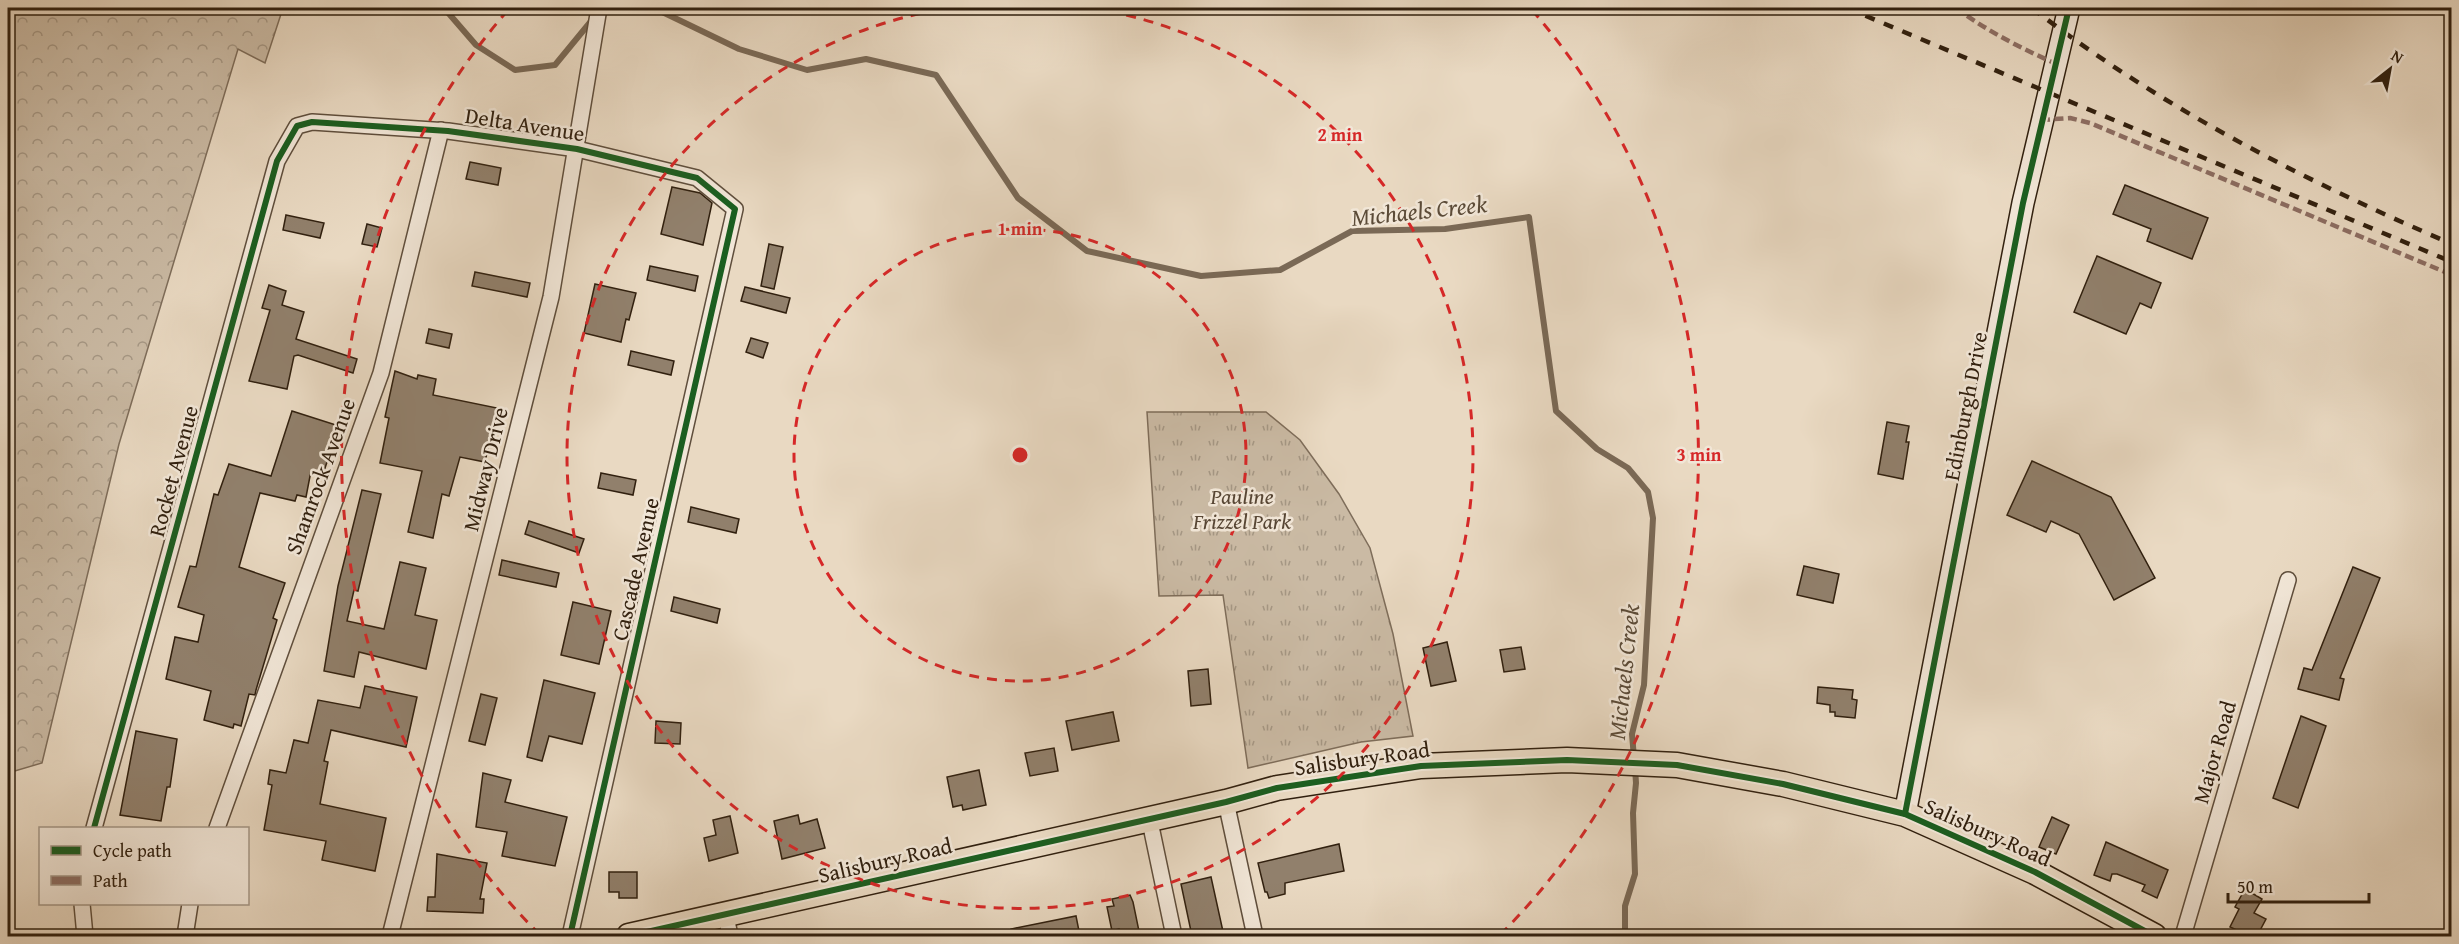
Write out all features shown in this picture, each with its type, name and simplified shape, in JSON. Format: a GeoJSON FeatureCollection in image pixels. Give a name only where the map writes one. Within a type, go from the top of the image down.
{"type":"FeatureCollection","features":[{"type":"Feature","properties":{"kind":"main road","name":"Salisbury Road"},"geometry":{"type":"LineString","coordinates":[[629,936],[728,926],[1149,817],[1226,802],[1277,788],[1421,766],[1567,760],[1677,765],[1783,784],[1905,814],[2035,872],[2154,936]]}},
{"type":"Feature","properties":{"kind":"street","name":"Midway Drive"},"geometry":{"type":"LineString","coordinates":[[390,936],[551,297],[599,8]]}},
{"type":"Feature","properties":{"kind":"street","name":"Edinburgh Drive"},"geometry":{"type":"LineString","coordinates":[[1905,814],[2023,203],[2069,8]]}},
{"type":"Feature","properties":{"kind":"street","name":"Delta Avenue"},"geometry":{"type":"LineString","coordinates":[[297,126],[312,122],[441,130],[577,149],[697,178],[735,209]]}},
{"type":"Feature","properties":{"kind":"street","name":"Rocket Avenue"},"geometry":{"type":"LineString","coordinates":[[94,827],[277,161],[297,126]]}},
{"type":"Feature","properties":{"kind":"street","name":"Shamrock Avenue"},"geometry":{"type":"LineString","coordinates":[[217,827],[381,373],[441,130]]}},
{"type":"Feature","properties":{"kind":"street","name":"Cascade Avenue"},"geometry":{"type":"LineString","coordinates":[[570,936],[735,209]]}},
{"type":"Feature","properties":{"kind":"street","name":"Major Road"},"geometry":{"type":"LineString","coordinates":[[2183,936],[2288,580]]}},
{"type":"Feature","properties":{"kind":"street"},"geometry":{"type":"LineString","coordinates":[[1226,802],[1255,936]]}},
{"type":"Feature","properties":{"kind":"street"},"geometry":{"type":"LineString","coordinates":[[1149,817],[1174,936]]}},
{"type":"Feature","properties":{"kind":"street"},"geometry":{"type":"LineString","coordinates":[[82,905],[85,936]]}},
{"type":"Feature","properties":{"kind":"street"},"geometry":{"type":"LineString","coordinates":[[184,936],[190,905]]}},
{"type":"Feature","properties":{"kind":"green space"},"geometry":{"type":"Polygon","coordinates":[[[8,8],[283,8],[265,63],[238,49],[119,444],[42,763],[8,773],[8,8]]]}},
{"type":"Feature","properties":{"kind":"green space","name":"Pauline Frizzel Park"},"geometry":{"type":"Polygon","coordinates":[[[1147,412],[1266,412],[1300,440],[1339,494],[1370,548],[1393,634],[1413,736],[1361,742],[1248,768],[1223,595],[1159,596],[1147,412]]]}},
{"type":"Feature","properties":{"kind":"building"},"geometry":{"type":"Polygon","coordinates":[[[470,162],[501,168],[498,185],[466,179],[470,162]]]}},
{"type":"Feature","properties":{"kind":"building"},"geometry":{"type":"Polygon","coordinates":[[[2125,185],[2208,218],[2192,259],[2147,241],[2151,229],[2113,214],[2125,185]]]}},
{"type":"Feature","properties":{"kind":"building"},"geometry":{"type":"Polygon","coordinates":[[[672,187],[700,193],[712,203],[703,245],[661,234],[672,187]]]}},
{"type":"Feature","properties":{"kind":"building"},"geometry":{"type":"Polygon","coordinates":[[[286,215],[324,223],[320,238],[283,230],[286,215]]]}},
{"type":"Feature","properties":{"kind":"building"},"geometry":{"type":"Polygon","coordinates":[[[367,224],[382,228],[377,247],[362,244],[367,224]]]}},
{"type":"Feature","properties":{"kind":"building"},"geometry":{"type":"Polygon","coordinates":[[[769,244],[783,247],[774,289],[761,286],[769,244]]]}},
{"type":"Feature","properties":{"kind":"building"},"geometry":{"type":"Polygon","coordinates":[[[2097,256],[2161,283],[2151,308],[2140,303],[2126,334],[2074,312],[2097,256]]]}},
{"type":"Feature","properties":{"kind":"building"},"geometry":{"type":"Polygon","coordinates":[[[650,266],[698,276],[695,291],[647,280],[650,266]]]}},
{"type":"Feature","properties":{"kind":"building"},"geometry":{"type":"Polygon","coordinates":[[[475,272],[530,283],[527,297],[472,286],[475,272]]]}},
{"type":"Feature","properties":{"kind":"building"},"geometry":{"type":"Polygon","coordinates":[[[595,284],[636,293],[629,320],[626,319],[621,342],[584,333],[595,284]]]}},
{"type":"Feature","properties":{"kind":"building"},"geometry":{"type":"Polygon","coordinates":[[[269,285],[286,291],[282,305],[304,312],[296,339],[357,359],[353,373],[298,355],[294,356],[287,389],[249,381],[270,310],[262,308],[269,285]]]}},
{"type":"Feature","properties":{"kind":"building"},"geometry":{"type":"Polygon","coordinates":[[[745,287],[790,298],[786,313],[741,301],[745,287]]]}},
{"type":"Feature","properties":{"kind":"building"},"geometry":{"type":"Polygon","coordinates":[[[429,329],[452,334],[449,348],[426,343],[429,329]]]}},
{"type":"Feature","properties":{"kind":"building"},"geometry":{"type":"Polygon","coordinates":[[[751,338],[768,343],[763,358],[746,352],[751,338]]]}},
{"type":"Feature","properties":{"kind":"building"},"geometry":{"type":"Polygon","coordinates":[[[631,351],[674,361],[671,375],[628,365],[631,351]]]}},
{"type":"Feature","properties":{"kind":"building"},"geometry":{"type":"Polygon","coordinates":[[[395,371],[417,379],[418,375],[436,379],[433,395],[497,408],[485,462],[460,457],[449,496],[442,494],[433,538],[408,532],[422,471],[380,463],[389,418],[385,417],[395,371]]]}},
{"type":"Feature","properties":{"kind":"building"},"geometry":{"type":"Polygon","coordinates":[[[292,411],[339,426],[323,474],[311,471],[306,497],[297,495],[295,501],[260,493],[239,567],[285,583],[273,618],[277,620],[255,695],[249,694],[241,726],[234,724],[233,728],[204,720],[211,691],[166,679],[175,637],[198,642],[204,615],[178,607],[190,566],[196,567],[214,494],[218,495],[229,464],[271,476],[292,411]]]}},
{"type":"Feature","properties":{"kind":"building"},"geometry":{"type":"Polygon","coordinates":[[[1887,422],[1909,426],[1903,479],[1878,474],[1887,422]]]}},
{"type":"Feature","properties":{"kind":"building"},"geometry":{"type":"Polygon","coordinates":[[[2032,461],[2111,497],[2155,578],[2114,600],[2079,534],[2051,521],[2046,532],[2007,515],[2032,461]]]}},
{"type":"Feature","properties":{"kind":"building"},"geometry":{"type":"Polygon","coordinates":[[[601,473],[636,480],[633,495],[598,488],[601,473]]]}},
{"type":"Feature","properties":{"kind":"building"},"geometry":{"type":"Polygon","coordinates":[[[362,490],[381,494],[358,591],[354,590],[347,621],[384,629],[400,562],[426,568],[415,615],[437,620],[426,669],[359,652],[354,677],[324,671],[338,586],[362,490]]]}},
{"type":"Feature","properties":{"kind":"building"},"geometry":{"type":"Polygon","coordinates":[[[691,507],[739,519],[736,533],[688,522],[691,507]]]}},
{"type":"Feature","properties":{"kind":"building"},"geometry":{"type":"Polygon","coordinates":[[[529,521],[584,539],[579,553],[525,534],[529,521]]]}},
{"type":"Feature","properties":{"kind":"building"},"geometry":{"type":"Polygon","coordinates":[[[502,560],[559,573],[556,587],[499,575],[502,560]]]}},
{"type":"Feature","properties":{"kind":"building"},"geometry":{"type":"Polygon","coordinates":[[[1804,566],[1839,574],[1833,603],[1797,595],[1804,566]]]}},
{"type":"Feature","properties":{"kind":"building"},"geometry":{"type":"Polygon","coordinates":[[[2353,567],[2380,578],[2340,678],[2344,679],[2339,700],[2298,689],[2304,668],[2312,670],[2353,567]]]}},
{"type":"Feature","properties":{"kind":"building"},"geometry":{"type":"Polygon","coordinates":[[[674,597],[720,609],[717,623],[671,611],[674,597]]]}},
{"type":"Feature","properties":{"kind":"building"},"geometry":{"type":"Polygon","coordinates":[[[573,602],[611,611],[599,664],[561,655],[573,602]]]}},
{"type":"Feature","properties":{"kind":"building"},"geometry":{"type":"Polygon","coordinates":[[[1447,642],[1456,681],[1431,686],[1423,648],[1447,642]]]}},
{"type":"Feature","properties":{"kind":"building"},"geometry":{"type":"Polygon","coordinates":[[[1521,647],[1525,669],[1504,672],[1500,650],[1521,647]]]}},
{"type":"Feature","properties":{"kind":"building"},"geometry":{"type":"Polygon","coordinates":[[[1208,669],[1211,704],[1191,706],[1188,671],[1208,669]]]}},
{"type":"Feature","properties":{"kind":"building"},"geometry":{"type":"Polygon","coordinates":[[[544,680],[595,693],[582,744],[549,736],[542,761],[527,757],[544,680]]]}},
{"type":"Feature","properties":{"kind":"building"},"geometry":{"type":"Polygon","coordinates":[[[365,686],[417,697],[406,747],[331,730],[324,761],[328,762],[320,804],[386,818],[375,871],[322,860],[326,841],[264,830],[272,785],[268,784],[270,770],[286,773],[294,740],[308,743],[318,700],[360,708],[365,686]]]}},
{"type":"Feature","properties":{"kind":"building"},"geometry":{"type":"Polygon","coordinates":[[[1818,687],[1853,690],[1852,699],[1857,700],[1855,718],[1835,716],[1835,712],[1830,712],[1830,705],[1817,703],[1818,687]]]}},
{"type":"Feature","properties":{"kind":"building"},"geometry":{"type":"Polygon","coordinates":[[[481,694],[497,698],[485,745],[469,741],[481,694]]]}},
{"type":"Feature","properties":{"kind":"building"},"geometry":{"type":"Polygon","coordinates":[[[1113,712],[1119,741],[1072,750],[1066,721],[1113,712]]]}},
{"type":"Feature","properties":{"kind":"building"},"geometry":{"type":"Polygon","coordinates":[[[2301,716],[2326,726],[2298,808],[2273,798],[2301,716]]]}},
{"type":"Feature","properties":{"kind":"building"},"geometry":{"type":"Polygon","coordinates":[[[656,721],[681,723],[680,744],[655,743],[656,721]]]}},
{"type":"Feature","properties":{"kind":"building"},"geometry":{"type":"Polygon","coordinates":[[[136,731],[177,739],[170,787],[167,787],[161,821],[120,815],[136,731]]]}},
{"type":"Feature","properties":{"kind":"building"},"geometry":{"type":"Polygon","coordinates":[[[1054,748],[1058,771],[1030,776],[1025,753],[1054,748]]]}},
{"type":"Feature","properties":{"kind":"building"},"geometry":{"type":"Polygon","coordinates":[[[979,770],[986,805],[963,810],[962,805],[953,807],[947,777],[979,770]]]}},
{"type":"Feature","properties":{"kind":"building"},"geometry":{"type":"Polygon","coordinates":[[[483,773],[511,780],[505,802],[567,817],[555,866],[502,856],[507,832],[476,827],[483,773]]]}},
{"type":"Feature","properties":{"kind":"building"},"geometry":{"type":"Polygon","coordinates":[[[798,815],[800,824],[817,819],[825,848],[782,859],[774,821],[798,815]]]}},
{"type":"Feature","properties":{"kind":"building"},"geometry":{"type":"Polygon","coordinates":[[[730,816],[738,853],[709,861],[704,838],[716,835],[713,820],[730,816]]]}},
{"type":"Feature","properties":{"kind":"building"},"geometry":{"type":"Polygon","coordinates":[[[2052,817],[2069,825],[2056,854],[2039,847],[2052,817]]]}},
{"type":"Feature","properties":{"kind":"building"},"geometry":{"type":"Polygon","coordinates":[[[2106,842],[2168,870],[2157,898],[2142,891],[2145,885],[2117,874],[2112,874],[2110,881],[2094,875],[2106,842]]]}},
{"type":"Feature","properties":{"kind":"building"},"geometry":{"type":"Polygon","coordinates":[[[1339,844],[1344,871],[1285,883],[1285,894],[1269,898],[1265,892],[1258,863],[1339,844]]]}},
{"type":"Feature","properties":{"kind":"building"},"geometry":{"type":"Polygon","coordinates":[[[437,854],[487,863],[480,899],[484,899],[483,913],[427,911],[428,897],[435,897],[437,854]]]}},
{"type":"Feature","properties":{"kind":"building"},"geometry":{"type":"Polygon","coordinates":[[[609,872],[637,872],[637,898],[619,898],[619,892],[609,892],[609,872]]]}},
{"type":"Feature","properties":{"kind":"building"},"geometry":{"type":"Polygon","coordinates":[[[1211,877],[1224,936],[1192,936],[1181,884],[1211,877]]]}},
{"type":"Feature","properties":{"kind":"building"},"geometry":{"type":"Polygon","coordinates":[[[2245,889],[2262,899],[2254,913],[2266,919],[2257,936],[2236,936],[2239,931],[2230,927],[2239,909],[2235,907],[2245,889]]]}},
{"type":"Feature","properties":{"kind":"building"},"geometry":{"type":"Polygon","coordinates":[[[1130,895],[1140,936],[1121,936],[1119,929],[1112,931],[1107,907],[1114,906],[1112,899],[1130,895]]]}},
{"type":"Feature","properties":{"kind":"building"},"geometry":{"type":"Polygon","coordinates":[[[1076,916],[1080,936],[1011,936],[1011,929],[1076,916]]]}},
{"type":"Feature","properties":{"kind":"waterway","name":"Michaels Creek"},"geometry":{"type":"LineString","coordinates":[[444,8],[476,45],[515,70],[555,65],[592,20]]}},
{"type":"Feature","properties":{"kind":"waterway","name":"Michaels Creek"},"geometry":{"type":"LineString","coordinates":[[601,10],[646,8]]}},
{"type":"Feature","properties":{"kind":"waterway","name":"Michaels Creek"},"geometry":{"type":"LineString","coordinates":[[654,8],[739,49],[807,70],[866,59],[936,75],[1018,198],[1087,251],[1201,276],[1280,270],[1352,231],[1445,229],[1529,217],[1556,411],[1597,449],[1628,468],[1648,492],[1653,518],[1644,685],[1632,734],[1634,758]]}},
{"type":"Feature","properties":{"kind":"waterway","name":"Michaels Creek"},"geometry":{"type":"LineString","coordinates":[[1625,936],[1625,906],[1635,874],[1633,813],[1635,768]]}},
{"type":"Feature","properties":{"kind":"railway"},"geometry":{"type":"LineString","coordinates":[[1847,8],[2452,262]]}},
{"type":"Feature","properties":{"kind":"railway"},"geometry":{"type":"LineString","coordinates":[[2032,8],[2131,78],[2234,139],[2342,194],[2452,244]]}},
{"type":"Feature","properties":{"kind":"marked path"},"geometry":{"type":"LineString","coordinates":[[1956,8],[1979,24],[2054,63]]}},
{"type":"Feature","properties":{"kind":"marked path"},"geometry":{"type":"LineString","coordinates":[[2041,120],[2070,118],[2090,123],[2452,275]]}},
{"type":"Feature","properties":{"kind":"cycle path"},"geometry":{"type":"LineString","coordinates":[[1905,814],[2023,203],[2069,8]]}},
{"type":"Feature","properties":{"kind":"cycle path"},"geometry":{"type":"LineString","coordinates":[[94,827],[277,161],[297,126],[312,122],[448,131],[577,149],[697,178],[735,209],[570,936]]}},
{"type":"Feature","properties":{"kind":"cycle path"},"geometry":{"type":"LineString","coordinates":[[629,936],[1226,802],[1277,788],[1421,766],[1567,760],[1677,765],[1783,784],[1905,814],[2035,872],[2154,936]]}}]}
